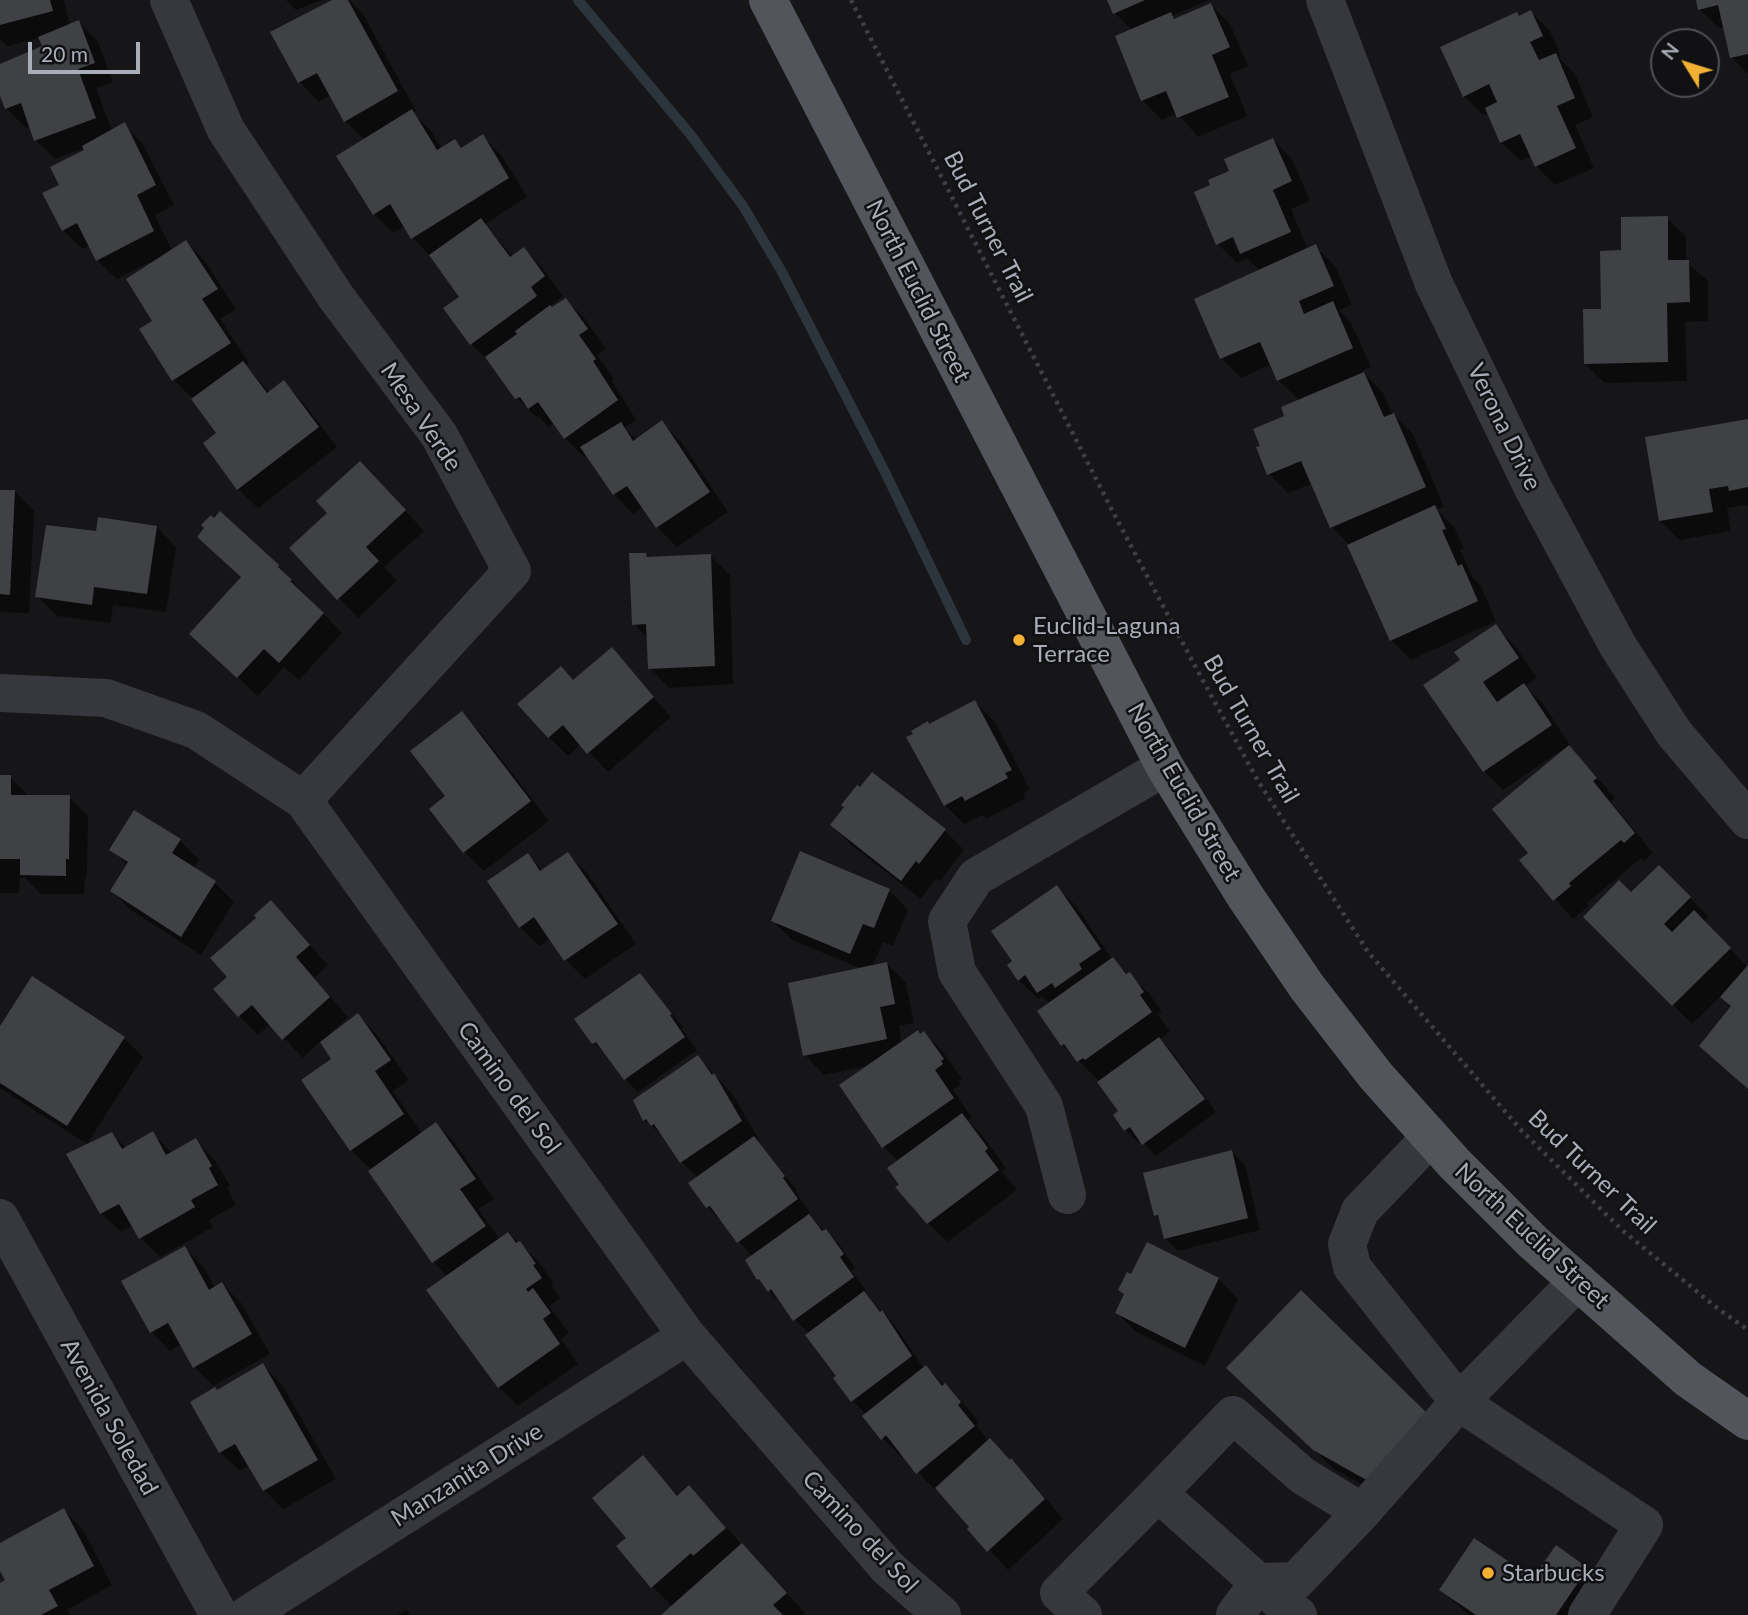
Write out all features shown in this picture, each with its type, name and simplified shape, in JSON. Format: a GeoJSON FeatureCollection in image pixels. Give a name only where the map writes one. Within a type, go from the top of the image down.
{"type":"FeatureCollection","features":[{"type":"Feature","properties":{"kind":"main road","name":"North Euclid Street"},"geometry":{"type":"LineString","coordinates":[[768,0],[1165,767],[1245,896],[1307,987],[1376,1076],[1533,1242],[1688,1379],[1748,1421]]}},
{"type":"Feature","properties":{"kind":"street","name":"Mesa Verde"},"geometry":{"type":"LineString","coordinates":[[169,0],[226,130],[336,297],[439,435],[512,571],[303,800]]}},
{"type":"Feature","properties":{"kind":"street","name":"Verona Drive"},"geometry":{"type":"LineString","coordinates":[[1325,0],[1434,285],[1533,488],[1618,646],[1674,733],[1748,820]]}},
{"type":"Feature","properties":{"kind":"street","name":"Camino del Sol"},"geometry":{"type":"LineString","coordinates":[[0,693],[106,698],[119,702],[196,730],[303,800],[687,1336],[888,1568],[942,1615]]}},
{"type":"Feature","properties":{"kind":"street"},"geometry":{"type":"LineString","coordinates":[[1067,1195],[1044,1106],[957,972],[947,921],[976,877],[1165,767]]}},
{"type":"Feature","properties":{"kind":"street"},"geometry":{"type":"LineString","coordinates":[[1431,1137],[1360,1211],[1348,1244],[1352,1267],[1459,1402],[1644,1525],[1587,1615]]}},
{"type":"Feature","properties":{"kind":"street","name":"Avenida Soledad"},"geometry":{"type":"LineString","coordinates":[[0,1218],[219,1615]]}},
{"type":"Feature","properties":{"kind":"street"},"geometry":{"type":"LineString","coordinates":[[1259,1582],[1296,1581],[1362,1512],[1459,1402],[1578,1281]]}},
{"type":"Feature","properties":{"kind":"street","name":"Manzanita Drive"},"geometry":{"type":"LineString","coordinates":[[247,1615],[687,1336]]}},
{"type":"Feature","properties":{"kind":"street"},"geometry":{"type":"LineString","coordinates":[[1083,1615],[1059,1593],[1233,1415],[1303,1476],[1362,1512]]}},
{"type":"Feature","properties":{"kind":"street"},"geometry":{"type":"LineString","coordinates":[[1158,1493],[1298,1615]]}},
{"type":"Feature","properties":{"kind":"street"},"geometry":{"type":"LineString","coordinates":[[1235,1615],[1259,1582]]}},
{"type":"Feature","properties":{"kind":"path","name":"Bud Turner Trail"},"geometry":{"type":"LineString","coordinates":[[851,0],[1114,514],[1195,666],[1258,781],[1368,953],[1521,1130],[1622,1230],[1748,1330]]}},
{"type":"Feature","properties":{"kind":"building"},"geometry":{"type":"Polygon","coordinates":[[[0,0],[50,0],[53,11],[0,25],[0,0]]]}},
{"type":"Feature","properties":{"kind":"building"},"geometry":{"type":"Polygon","coordinates":[[[332,0],[348,0],[398,91],[344,122],[317,73],[298,83],[270,32],[332,0]]]}},
{"type":"Feature","properties":{"kind":"building"},"geometry":{"type":"Polygon","coordinates":[[[1107,0],[1145,0],[1113,14],[1107,0]]]}},
{"type":"Feature","properties":{"kind":"building"},"geometry":{"type":"Polygon","coordinates":[[[1696,0],[1748,0],[1748,54],[1730,58],[1718,5],[1698,10],[1696,0]]]}},
{"type":"Feature","properties":{"kind":"building"},"geometry":{"type":"Polygon","coordinates":[[[1211,3],[1230,47],[1212,55],[1229,97],[1177,118],[1166,91],[1141,101],[1115,36],[1171,12],[1174,19],[1211,3]]]}},
{"type":"Feature","properties":{"kind":"building"},"geometry":{"type":"Polygon","coordinates":[[[1531,10],[1543,36],[1530,42],[1539,60],[1556,53],[1575,98],[1557,106],[1576,148],[1535,167],[1520,134],[1500,143],[1485,108],[1497,102],[1489,84],[1463,97],[1440,47],[1517,12],[1519,16],[1531,10]]]}},
{"type":"Feature","properties":{"kind":"building"},"geometry":{"type":"Polygon","coordinates":[[[79,20],[95,63],[78,69],[96,118],[34,141],[21,103],[5,109],[0,96],[0,64],[42,46],[38,37],[79,20]]]}},
{"type":"Feature","properties":{"kind":"building"},"geometry":{"type":"Polygon","coordinates":[[[412,109],[437,150],[455,139],[461,148],[483,134],[509,178],[411,239],[390,204],[373,215],[336,156],[412,109]]]}},
{"type":"Feature","properties":{"kind":"building"},"geometry":{"type":"Polygon","coordinates":[[[125,122],[156,185],[137,195],[154,231],[96,261],[77,223],[62,231],[42,193],[59,185],[50,167],[84,150],[82,146],[125,122]]]}},
{"type":"Feature","properties":{"kind":"building"},"geometry":{"type":"Polygon","coordinates":[[[1273,138],[1292,181],[1273,190],[1291,232],[1240,254],[1233,237],[1216,245],[1194,192],[1210,185],[1208,180],[1229,171],[1224,159],[1273,138]]]}},
{"type":"Feature","properties":{"kind":"building"},"geometry":{"type":"Polygon","coordinates":[[[1668,216],[1668,260],[1689,260],[1690,302],[1667,303],[1668,362],[1584,364],[1583,309],[1601,309],[1600,251],[1621,250],[1621,217],[1668,216]]]}},
{"type":"Feature","properties":{"kind":"building"},"geometry":{"type":"Polygon","coordinates":[[[481,218],[510,257],[524,247],[545,276],[531,287],[537,296],[470,345],[443,308],[459,297],[429,255],[481,218]]]}},
{"type":"Feature","properties":{"kind":"building"},"geometry":{"type":"Polygon","coordinates":[[[186,240],[218,289],[202,299],[231,343],[172,381],[139,329],[152,321],[126,279],[186,240]]]}},
{"type":"Feature","properties":{"kind":"building"},"geometry":{"type":"Polygon","coordinates":[[[1316,244],[1334,286],[1299,301],[1304,314],[1333,301],[1353,348],[1277,381],[1260,342],[1220,359],[1194,299],[1316,244]]]}},
{"type":"Feature","properties":{"kind":"building"},"geometry":{"type":"Polygon","coordinates":[[[566,298],[588,329],[579,335],[596,359],[593,361],[618,400],[564,439],[538,402],[528,409],[520,397],[515,399],[485,357],[550,305],[552,307],[566,298]]]}},
{"type":"Feature","properties":{"kind":"building"},"geometry":{"type":"Polygon","coordinates":[[[243,361],[267,393],[284,380],[319,427],[237,490],[203,443],[216,433],[191,399],[243,361]]]}},
{"type":"Feature","properties":{"kind":"building"},"geometry":{"type":"Polygon","coordinates":[[[1364,372],[1384,417],[1394,413],[1426,487],[1330,528],[1301,461],[1267,475],[1256,447],[1260,446],[1253,429],[1284,416],[1281,407],[1364,372]]]}},
{"type":"Feature","properties":{"kind":"building"},"geometry":{"type":"Polygon","coordinates":[[[1748,419],[1748,487],[1729,491],[1728,486],[1709,489],[1713,512],[1659,521],[1645,437],[1748,419]]]}},
{"type":"Feature","properties":{"kind":"building"},"geometry":{"type":"Polygon","coordinates":[[[662,420],[710,492],[656,528],[627,486],[613,495],[580,447],[621,422],[633,441],[662,420]]]}},
{"type":"Feature","properties":{"kind":"building"},"geometry":{"type":"Polygon","coordinates":[[[360,461],[406,510],[366,547],[379,561],[337,600],[289,548],[327,513],[316,501],[360,461]]]}},
{"type":"Feature","properties":{"kind":"building"},"geometry":{"type":"Polygon","coordinates":[[[0,490],[15,490],[10,595],[0,594],[0,490]]]}},
{"type":"Feature","properties":{"kind":"building"},"geometry":{"type":"Polygon","coordinates":[[[1435,505],[1446,529],[1442,530],[1458,566],[1462,564],[1478,601],[1390,641],[1347,545],[1435,505]]]}},
{"type":"Feature","properties":{"kind":"building"},"geometry":{"type":"Polygon","coordinates":[[[220,511],[279,565],[292,580],[290,581],[324,613],[279,663],[264,649],[237,678],[189,634],[241,577],[197,537],[204,528],[201,525],[211,515],[214,518],[220,511]]]}},
{"type":"Feature","properties":{"kind":"building"},"geometry":{"type":"Polygon","coordinates":[[[98,517],[157,526],[147,594],[94,587],[92,605],[35,597],[46,525],[96,531],[98,517]]]}},
{"type":"Feature","properties":{"kind":"building"},"geometry":{"type":"Polygon","coordinates":[[[629,553],[646,553],[647,557],[711,554],[715,666],[648,669],[646,624],[632,625],[629,553]]]}},
{"type":"Feature","properties":{"kind":"building"},"geometry":{"type":"Polygon","coordinates":[[[1496,624],[1519,658],[1483,682],[1497,702],[1524,683],[1552,725],[1483,772],[1423,685],[1460,660],[1454,652],[1496,624]]]}},
{"type":"Feature","properties":{"kind":"building"},"geometry":{"type":"Polygon","coordinates":[[[612,647],[654,697],[587,754],[563,725],[548,738],[517,704],[561,666],[573,680],[612,647]]]}},
{"type":"Feature","properties":{"kind":"building"},"geometry":{"type":"Polygon","coordinates":[[[975,700],[1012,770],[1005,773],[1008,778],[965,801],[962,796],[944,806],[906,737],[928,721],[929,724],[975,700]]]}},
{"type":"Feature","properties":{"kind":"building"},"geometry":{"type":"Polygon","coordinates":[[[462,711],[531,801],[463,853],[429,809],[445,796],[410,751],[462,711]]]}},
{"type":"Feature","properties":{"kind":"building"},"geometry":{"type":"Polygon","coordinates":[[[1569,745],[1597,778],[1593,781],[1635,833],[1624,843],[1621,840],[1569,883],[1571,886],[1553,901],[1519,860],[1528,853],[1492,809],[1569,745]]]}},
{"type":"Feature","properties":{"kind":"building"},"geometry":{"type":"Polygon","coordinates":[[[872,772],[946,829],[919,864],[916,861],[901,881],[830,825],[844,807],[841,805],[872,772]]]}},
{"type":"Feature","properties":{"kind":"building"},"geometry":{"type":"Polygon","coordinates":[[[0,775],[11,775],[11,795],[70,795],[69,859],[66,859],[66,876],[20,875],[20,859],[0,859],[0,775]]]}},
{"type":"Feature","properties":{"kind":"building"},"geometry":{"type":"Polygon","coordinates":[[[134,810],[181,839],[172,853],[216,881],[181,937],[110,891],[128,862],[109,850],[134,810]]]}},
{"type":"Feature","properties":{"kind":"building"},"geometry":{"type":"Polygon","coordinates":[[[800,851],[890,889],[874,928],[863,924],[850,954],[771,921],[800,851]]]}},
{"type":"Feature","properties":{"kind":"building"},"geometry":{"type":"Polygon","coordinates":[[[568,852],[618,924],[564,961],[534,917],[519,928],[487,881],[528,853],[540,871],[568,852]]]}},
{"type":"Feature","properties":{"kind":"building"},"geometry":{"type":"Polygon","coordinates":[[[1659,865],[1691,897],[1664,924],[1672,932],[1694,910],[1731,948],[1672,1006],[1583,917],[1619,880],[1631,892],[1659,865]]]}},
{"type":"Feature","properties":{"kind":"building"},"geometry":{"type":"Polygon","coordinates":[[[1057,885],[1101,949],[1079,964],[1082,969],[1055,988],[1052,983],[1037,993],[1025,975],[1018,981],[1007,965],[1012,961],[991,931],[1057,885]]]}},
{"type":"Feature","properties":{"kind":"building"},"geometry":{"type":"Polygon","coordinates":[[[271,900],[310,945],[296,957],[330,997],[282,1040],[252,1005],[238,1017],[213,989],[227,977],[210,958],[256,918],[254,915],[271,900]]]}},
{"type":"Feature","properties":{"kind":"building"},"geometry":{"type":"Polygon","coordinates":[[[1113,957],[1126,974],[1130,972],[1144,992],[1140,995],[1152,1012],[1085,1060],[1083,1058],[1077,1062],[1064,1044],[1061,1046],[1037,1011],[1113,957]]]}},
{"type":"Feature","properties":{"kind":"building"},"geometry":{"type":"Polygon","coordinates":[[[887,962],[895,1004],[880,1007],[887,1039],[803,1056],[788,983],[887,962]]]}},
{"type":"Feature","properties":{"kind":"building"},"geometry":{"type":"Polygon","coordinates":[[[1748,965],[1748,1089],[1699,1046],[1731,1006],[1720,997],[1748,965]]]}},
{"type":"Feature","properties":{"kind":"building"},"geometry":{"type":"Polygon","coordinates":[[[640,973],[672,1014],[670,1015],[685,1037],[624,1080],[596,1042],[592,1044],[574,1019],[640,973]]]}},
{"type":"Feature","properties":{"kind":"building"},"geometry":{"type":"Polygon","coordinates":[[[32,976],[125,1037],[67,1126],[0,1083],[0,1026],[32,976]]]}},
{"type":"Feature","properties":{"kind":"building"},"geometry":{"type":"Polygon","coordinates":[[[358,1013],[391,1060],[375,1071],[404,1114],[350,1151],[301,1080],[331,1059],[320,1042],[358,1013]]]}},
{"type":"Feature","properties":{"kind":"building"},"geometry":{"type":"Polygon","coordinates":[[[918,1030],[920,1034],[924,1031],[944,1059],[941,1061],[943,1064],[935,1070],[954,1098],[882,1148],[839,1085],[918,1030]]]}},
{"type":"Feature","properties":{"kind":"building"},"geometry":{"type":"Polygon","coordinates":[[[1159,1037],[1205,1099],[1142,1145],[1130,1127],[1124,1131],[1113,1115],[1118,1111],[1097,1082],[1159,1037]]]}},
{"type":"Feature","properties":{"kind":"building"},"geometry":{"type":"Polygon","coordinates":[[[698,1055],[712,1075],[714,1073],[742,1121],[680,1163],[654,1124],[651,1126],[646,1119],[643,1121],[633,1100],[698,1055]]]}},
{"type":"Feature","properties":{"kind":"building"},"geometry":{"type":"Polygon","coordinates":[[[962,1113],[988,1148],[985,1151],[999,1170],[927,1224],[895,1187],[899,1185],[887,1168],[962,1113]]]}},
{"type":"Feature","properties":{"kind":"building"},"geometry":{"type":"Polygon","coordinates":[[[436,1122],[476,1179],[460,1189],[486,1226],[432,1263],[368,1171],[436,1122]]]}},
{"type":"Feature","properties":{"kind":"building"},"geometry":{"type":"Polygon","coordinates":[[[153,1131],[166,1155],[196,1138],[212,1166],[209,1168],[218,1185],[191,1200],[195,1207],[139,1239],[119,1204],[100,1214],[66,1154],[112,1132],[122,1149],[153,1131]]]}},
{"type":"Feature","properties":{"kind":"building"},"geometry":{"type":"Polygon","coordinates":[[[754,1136],[785,1176],[783,1178],[798,1199],[737,1243],[710,1206],[706,1208],[688,1183],[754,1136]]]}},
{"type":"Feature","properties":{"kind":"building"},"geometry":{"type":"Polygon","coordinates":[[[1232,1150],[1248,1218],[1164,1239],[1158,1215],[1154,1216],[1143,1173],[1232,1150]]]}},
{"type":"Feature","properties":{"kind":"building"},"geometry":{"type":"Polygon","coordinates":[[[809,1214],[822,1231],[826,1229],[844,1254],[840,1257],[854,1277],[793,1321],[771,1289],[768,1292],[759,1279],[757,1280],[745,1260],[809,1214]]]}},
{"type":"Feature","properties":{"kind":"building"},"geometry":{"type":"Polygon","coordinates":[[[508,1232],[516,1243],[520,1241],[536,1264],[533,1265],[542,1278],[526,1289],[528,1292],[533,1288],[551,1313],[543,1319],[560,1344],[498,1388],[426,1290],[508,1232]]]}},
{"type":"Feature","properties":{"kind":"building"},"geometry":{"type":"Polygon","coordinates":[[[1147,1242],[1219,1278],[1185,1348],[1115,1313],[1124,1294],[1118,1290],[1127,1272],[1131,1274],[1147,1242]]]}},
{"type":"Feature","properties":{"kind":"building"},"geometry":{"type":"Polygon","coordinates":[[[185,1246],[209,1290],[222,1282],[252,1334],[193,1368],[168,1323],[150,1333],[121,1281],[185,1246]]]}},
{"type":"Feature","properties":{"kind":"building"},"geometry":{"type":"Polygon","coordinates":[[[1301,1290],[1431,1417],[1370,1482],[1313,1450],[1226,1368],[1301,1290]]]}},
{"type":"Feature","properties":{"kind":"building"},"geometry":{"type":"Polygon","coordinates":[[[864,1291],[880,1312],[882,1310],[912,1356],[851,1402],[833,1378],[836,1376],[805,1335],[864,1291]]]}},
{"type":"Feature","properties":{"kind":"building"},"geometry":{"type":"Polygon","coordinates":[[[263,1363],[318,1460],[263,1491],[235,1444],[219,1453],[190,1402],[215,1387],[217,1390],[263,1363]]]}},
{"type":"Feature","properties":{"kind":"building"},"geometry":{"type":"Polygon","coordinates":[[[926,1365],[942,1386],[945,1383],[961,1402],[958,1405],[975,1426],[916,1474],[886,1435],[881,1440],[862,1416],[926,1365]]]}},
{"type":"Feature","properties":{"kind":"building"},"geometry":{"type":"Polygon","coordinates":[[[990,1438],[1010,1460],[1011,1458],[1045,1499],[987,1552],[935,1488],[990,1438]]]}},
{"type":"Feature","properties":{"kind":"building"},"geometry":{"type":"Polygon","coordinates":[[[643,1455],[677,1496],[689,1485],[726,1528],[693,1556],[691,1553],[651,1588],[616,1546],[626,1538],[592,1498],[643,1455]]]}},
{"type":"Feature","properties":{"kind":"building"},"geometry":{"type":"Polygon","coordinates":[[[64,1508],[94,1566],[49,1590],[58,1606],[41,1615],[0,1615],[0,1583],[5,1580],[0,1571],[0,1543],[64,1508]]]}},
{"type":"Feature","properties":{"kind":"building","name":"Starbucks"},"geometry":{"type":"Polygon","coordinates":[[[1474,1538],[1533,1578],[1556,1545],[1588,1568],[1556,1615],[1476,1615],[1439,1590],[1474,1538]]]}},
{"type":"Feature","properties":{"kind":"building"},"geometry":{"type":"Polygon","coordinates":[[[742,1543],[787,1593],[773,1605],[783,1615],[661,1615],[742,1543]]]}},
{"type":"Feature","properties":{"kind":"waterway"},"geometry":{"type":"LineString","coordinates":[[578,0],[690,134],[743,206],[782,272],[884,470],[966,640]]}},
{"type":"Feature","properties":{"kind":"place","name":"Euclid-Laguna Terrace"},"geometry":{"type":"Point","coordinates":[1019,640]}},
{"type":"Feature","properties":{"kind":"place","name":"Starbucks"},"geometry":{"type":"Point","coordinates":[1488,1573]}}]}
